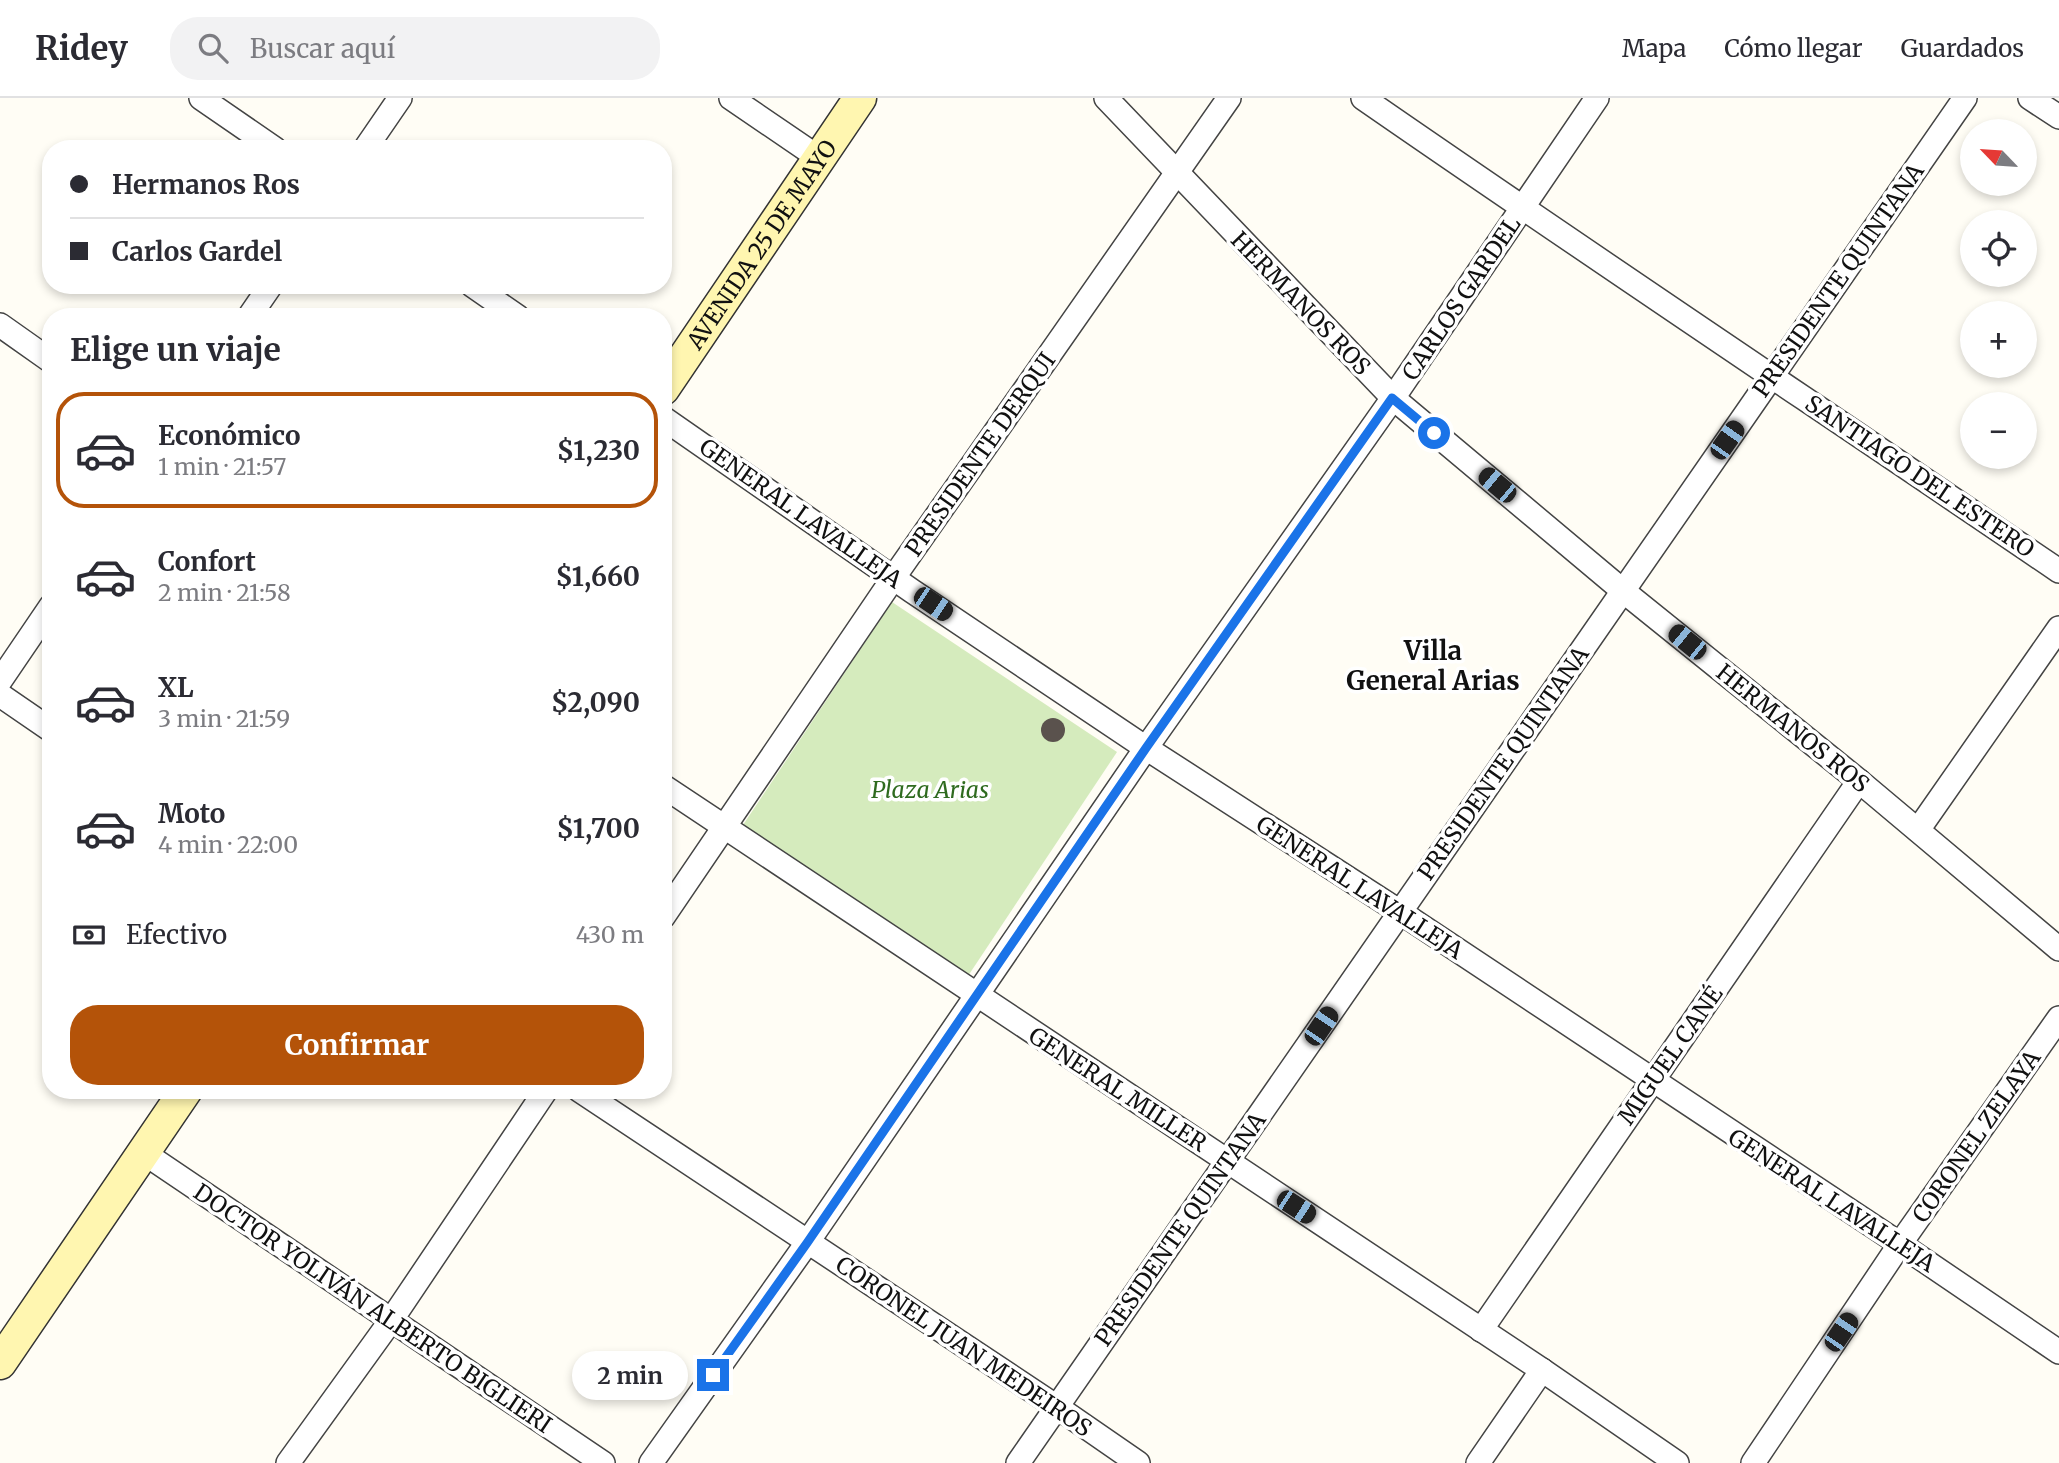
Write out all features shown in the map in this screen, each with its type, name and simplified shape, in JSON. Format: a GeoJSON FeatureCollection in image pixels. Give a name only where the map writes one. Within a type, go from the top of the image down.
{"type":"FeatureCollection","features":[{"type":"Feature","properties":{"kind":"main road","name":"AVENIDA 25 DE MAYO"},"geometry":{"type":"LineString","coordinates":[[672,376],[860,98]]}},
{"type":"Feature","properties":{"kind":"main road"},"geometry":{"type":"LineString","coordinates":[[0,1363],[180,1099]]}},
{"type":"Feature","properties":{"kind":"street"},"geometry":{"type":"LineString","coordinates":[[201,98],[262,140]]}},
{"type":"Feature","properties":{"kind":"street"},"geometry":{"type":"LineString","coordinates":[[371,140],[400,98]]}},
{"type":"Feature","properties":{"kind":"street"},"geometry":{"type":"LineString","coordinates":[[731,98],[819,158]]}},
{"type":"Feature","properties":{"kind":"street","name":"HERMANOS ROS"},"geometry":{"type":"LineString","coordinates":[[1106,98],[1392,398],[1622,590],[1860,781],[2059,948]]}},
{"type":"Feature","properties":{"kind":"street","name":"PRESIDENTE DERQUI"},"geometry":{"type":"LineString","coordinates":[[672,904],[894,577],[1229,98]]}},
{"type":"Feature","properties":{"kind":"street","name":"SANTIAGO DEL ESTERO"},"geometry":{"type":"LineString","coordinates":[[1363,98],[2059,571]]}},
{"type":"Feature","properties":{"kind":"street","name":"CARLOS GARDEL"},"geometry":{"type":"LineString","coordinates":[[651,1463],[807,1243],[1597,98]]}},
{"type":"Feature","properties":{"kind":"street","name":"PRESIDENTE QUINTANA"},"geometry":{"type":"LineString","coordinates":[[1018,1463],[1965,98]]}},
{"type":"Feature","properties":{"kind":"street"},"geometry":{"type":"LineString","coordinates":[[2030,98],[2059,117]]}},
{"type":"Feature","properties":{"kind":"street"},"geometry":{"type":"LineString","coordinates":[[485,294],[505,308]]}},
{"type":"Feature","properties":{"kind":"street"},"geometry":{"type":"LineString","coordinates":[[0,325],[42,355]]}},
{"type":"Feature","properties":{"kind":"street","name":"GENERAL LAVALLEJA"},"geometry":{"type":"LineString","coordinates":[[672,424],[912,591],[1146,748],[1399,912],[2059,1352]]}},
{"type":"Feature","properties":{"kind":"street"},"geometry":{"type":"LineString","coordinates":[[0,681],[42,619]]}},
{"type":"Feature","properties":{"kind":"street"},"geometry":{"type":"LineString","coordinates":[[1918,830],[2059,628]]}},
{"type":"Feature","properties":{"kind":"street"},"geometry":{"type":"LineString","coordinates":[[0,695],[42,724]]}},
{"type":"Feature","properties":{"kind":"street","name":"MIGUEL CANÉ"},"geometry":{"type":"LineString","coordinates":[[1481,1330],[1860,781]]}},
{"type":"Feature","properties":{"kind":"street","name":"GENERAL MILLER"},"geometry":{"type":"LineString","coordinates":[[672,792],[1542,1370],[1677,1463]]}},
{"type":"Feature","properties":{"kind":"street","name":"CORONEL ZELAYA"},"geometry":{"type":"LineString","coordinates":[[1753,1463],[1900,1244],[2059,1018]]}},
{"type":"Feature","properties":{"kind":"street"},"geometry":{"type":"LineString","coordinates":[[288,1463],[391,1320],[540,1099]]}},
{"type":"Feature","properties":{"kind":"street","name":"CORONEL JUAN MEDEIROS"},"geometry":{"type":"LineString","coordinates":[[592,1099],[1138,1463]]}},
{"type":"Feature","properties":{"kind":"street","name":"DOCTOR YOLIVÁN ALBERTO BIGLIERI"},"geometry":{"type":"LineString","coordinates":[[144,1153],[603,1463]]}},
{"type":"Feature","properties":{"kind":"street"},"geometry":{"type":"LineString","coordinates":[[1478,1463],[1542,1370]]}},
{"type":"Feature","properties":{"kind":"green space","name":"Plaza Arias"},"geometry":{"type":"Polygon","coordinates":[[[892,602],[1117,752],[968,976],[743,825],[892,602]]]}},
{"type":"Feature","properties":{"kind":"building"},"geometry":{"type":"Polygon","coordinates":[[[1053,718],[1061,722],[1065,730],[1061,738],[1053,742],[1045,738],[1041,730],[1045,722],[1053,718]]]}},
{"type":"Feature","properties":{"kind":"district","name":"Villa General Arias"},"geometry":{"type":"Point","coordinates":[1433,665]}},
{"type":"Feature","properties":{"kind":"route"},"geometry":{"type":"LineString","coordinates":[[713,1375],[807,1243],[1146,748],[1392,398],[1434,433]]}}]}
